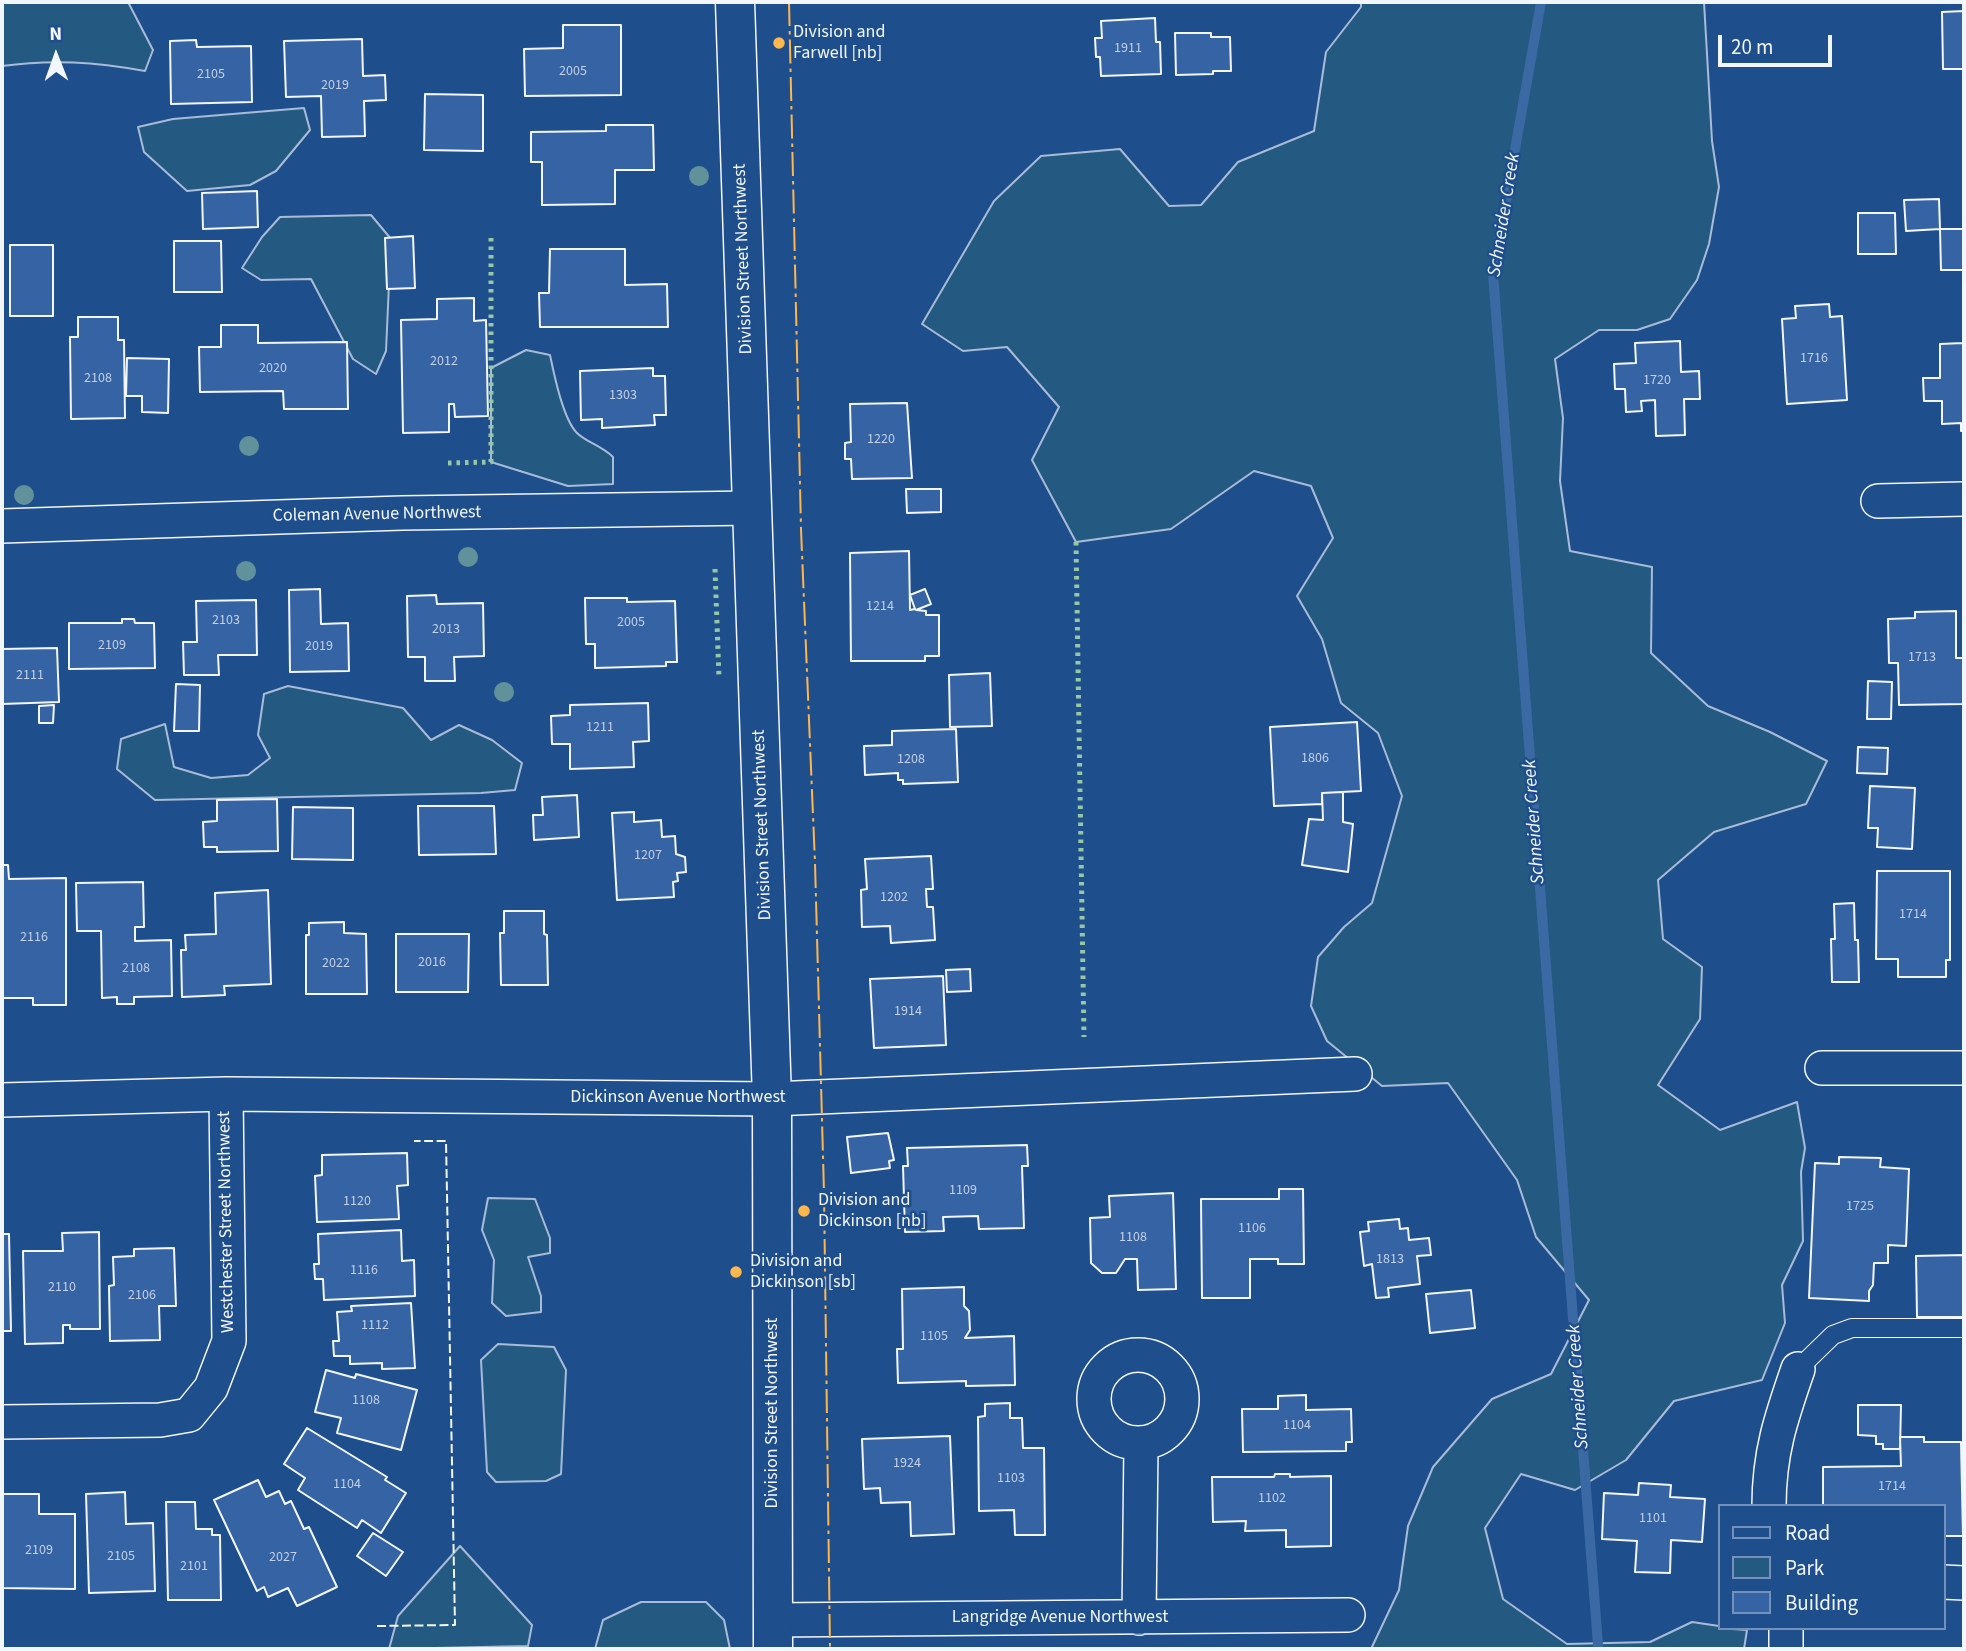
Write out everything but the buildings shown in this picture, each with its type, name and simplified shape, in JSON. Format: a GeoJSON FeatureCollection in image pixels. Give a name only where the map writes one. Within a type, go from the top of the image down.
{"type":"FeatureCollection","features":[{"type":"Feature","properties":{"kind":"street","name":"Division Street Northwest"},"geometry":{"type":"LineString","coordinates":[[735,2],[772,1100],[773,1634]]}},
{"type":"Feature","properties":{"kind":"street"},"geometry":{"type":"LineString","coordinates":[[1878,501],[1964,499]]}},
{"type":"Feature","properties":{"kind":"street","name":"Coleman Avenue Northwest"},"geometry":{"type":"LineString","coordinates":[[2,526],[415,513],[753,508]]}},
{"type":"Feature","properties":{"kind":"street"},"geometry":{"type":"LineString","coordinates":[[1822,1068],[1964,1068]]}},
{"type":"Feature","properties":{"kind":"street","name":"Dickinson Avenue Northwest"},"geometry":{"type":"LineString","coordinates":[[2,1100],[226,1094],[772,1100],[1355,1073]]}},
{"type":"Feature","properties":{"kind":"street","name":"Westchester Street Northwest"},"geometry":{"type":"LineString","coordinates":[[2,1422],[160,1420],[189,1415],[211,1388],[229,1341],[226,1094]]}},
{"type":"Feature","properties":{"kind":"street"},"geometry":{"type":"LineString","coordinates":[[1769,1504],[1776,1430],[1798,1369]]}},
{"type":"Feature","properties":{"kind":"street"},"geometry":{"type":"LineString","coordinates":[[1139,1618],[1141,1443]]}},
{"type":"Feature","properties":{"kind":"street"},"geometry":{"type":"LineString","coordinates":[[1945,1583],[1964,1583]]}},
{"type":"Feature","properties":{"kind":"street","name":"Langridge Avenue Northwest"},"geometry":{"type":"LineString","coordinates":[[773,1634],[1139,1618],[1348,1615]]}},
{"type":"Feature","properties":{"kind":"street"},"geometry":{"type":"LineString","coordinates":[[1786,1630],[1786,1649]]}},
{"type":"Feature","properties":{"kind":"lane"},"geometry":{"type":"LineString","coordinates":[[1798,1369],[1833,1335],[1852,1328],[1964,1328]]}},
{"type":"Feature","properties":{"kind":"green space"},"geometry":{"type":"Polygon","coordinates":[[[2,2],[128,2],[153,50],[145,71],[74,62],[2,66],[2,2]]]}},
{"type":"Feature","properties":{"kind":"green space"},"geometry":{"type":"Polygon","coordinates":[[[1361,2],[1704,2],[1712,141],[1719,187],[1709,244],[1697,280],[1670,319],[1637,330],[1599,330],[1555,359],[1563,418],[1560,481],[1570,551],[1652,567],[1651,653],[1708,706],[1770,732],[1827,761],[1806,804],[1714,832],[1658,880],[1663,939],[1702,967],[1700,1019],[1658,1085],[1720,1130],[1797,1102],[1805,1148],[1801,1172],[1803,1241],[1782,1285],[1785,1323],[1762,1380],[1674,1401],[1626,1460],[1575,1490],[1521,1474],[1485,1528],[1503,1599],[1567,1644],[1650,1642],[1692,1622],[1717,1626],[1717,1630],[1747,1630],[1744,1649],[1371,1649],[1399,1590],[1408,1526],[1433,1467],[1492,1399],[1551,1374],[1589,1300],[1536,1237],[1517,1180],[1448,1083],[1382,1086],[1327,1041],[1311,1006],[1318,957],[1344,927],[1372,903],[1402,796],[1378,733],[1341,703],[1322,639],[1297,596],[1333,538],[1311,486],[1254,471],[1171,529],[1076,542],[1032,460],[1059,407],[1007,347],[963,351],[922,324],[994,201],[1041,156],[1120,149],[1169,206],[1201,205],[1238,162],[1314,131],[1326,52],[1361,7],[1361,2]]]}},
{"type":"Feature","properties":{"kind":"green space"},"geometry":{"type":"Polygon","coordinates":[[[304,108],[310,130],[276,171],[250,185],[187,191],[144,152],[138,127],[173,119],[304,108]]]}},
{"type":"Feature","properties":{"kind":"green space"},"geometry":{"type":"Polygon","coordinates":[[[371,215],[391,239],[386,351],[376,374],[353,359],[311,279],[261,280],[242,268],[262,237],[280,217],[371,215]]]}},
{"type":"Feature","properties":{"kind":"green space"},"geometry":{"type":"Polygon","coordinates":[[[526,350],[550,355],[567,418],[577,433],[613,457],[613,484],[568,486],[491,462],[491,368],[526,350]]]}},
{"type":"Feature","properties":{"kind":"green space"},"geometry":{"type":"Polygon","coordinates":[[[288,686],[403,708],[431,740],[459,725],[492,740],[522,763],[515,790],[155,800],[117,769],[121,739],[165,724],[174,767],[211,778],[248,775],[270,758],[258,735],[264,694],[288,686]]]}},
{"type":"Feature","properties":{"kind":"green space"},"geometry":{"type":"Polygon","coordinates":[[[488,1198],[535,1199],[550,1238],[550,1253],[528,1257],[541,1296],[541,1312],[506,1316],[492,1303],[494,1260],[482,1230],[488,1198]]]}},
{"type":"Feature","properties":{"kind":"green space"},"geometry":{"type":"Polygon","coordinates":[[[498,1344],[554,1347],[566,1370],[561,1474],[546,1481],[496,1482],[487,1472],[481,1360],[498,1344]]]}},
{"type":"Feature","properties":{"kind":"green space"},"geometry":{"type":"Polygon","coordinates":[[[460,1546],[532,1625],[528,1646],[389,1649],[398,1616],[460,1546]]]}},
{"type":"Feature","properties":{"kind":"green space"},"geometry":{"type":"Polygon","coordinates":[[[641,1602],[706,1602],[724,1620],[730,1649],[595,1649],[603,1620],[641,1602]]]}},
{"type":"Feature","properties":{"kind":"waterway","name":"Schneider Creek"},"geometry":{"type":"LineString","coordinates":[[1541,2],[1493,274],[1598,1645]]}},
{"type":"Feature","properties":{"kind":"hedge"},"geometry":{"type":"LineString","coordinates":[[448,463],[491,462],[491,233]]}},
{"type":"Feature","properties":{"kind":"hedge"},"geometry":{"type":"LineString","coordinates":[[1076,542],[1084,1037]]}},
{"type":"Feature","properties":{"kind":"hedge"},"geometry":{"type":"LineString","coordinates":[[715,569],[719,678]]}},
{"type":"Feature","properties":{"kind":"fence"},"geometry":{"type":"LineString","coordinates":[[377,1626],[455,1625],[446,1141],[414,1141]]}},
{"type":"Feature","properties":{"kind":"power"},"geometry":{"type":"LineString","coordinates":[[789,2],[801,529],[815,863],[824,1193],[830,1649]]}},
{"type":"Feature","properties":{"kind":"place","name":"Division and Farwell [nb]"},"geometry":{"type":"Point","coordinates":[779,43]}},
{"type":"Feature","properties":{"kind":"place","name":"Division and Dickinson [nb]"},"geometry":{"type":"Point","coordinates":[804,1211]}},
{"type":"Feature","properties":{"kind":"place","name":"Division and Dickinson [sb]"},"geometry":{"type":"Point","coordinates":[736,1272]}}]}
